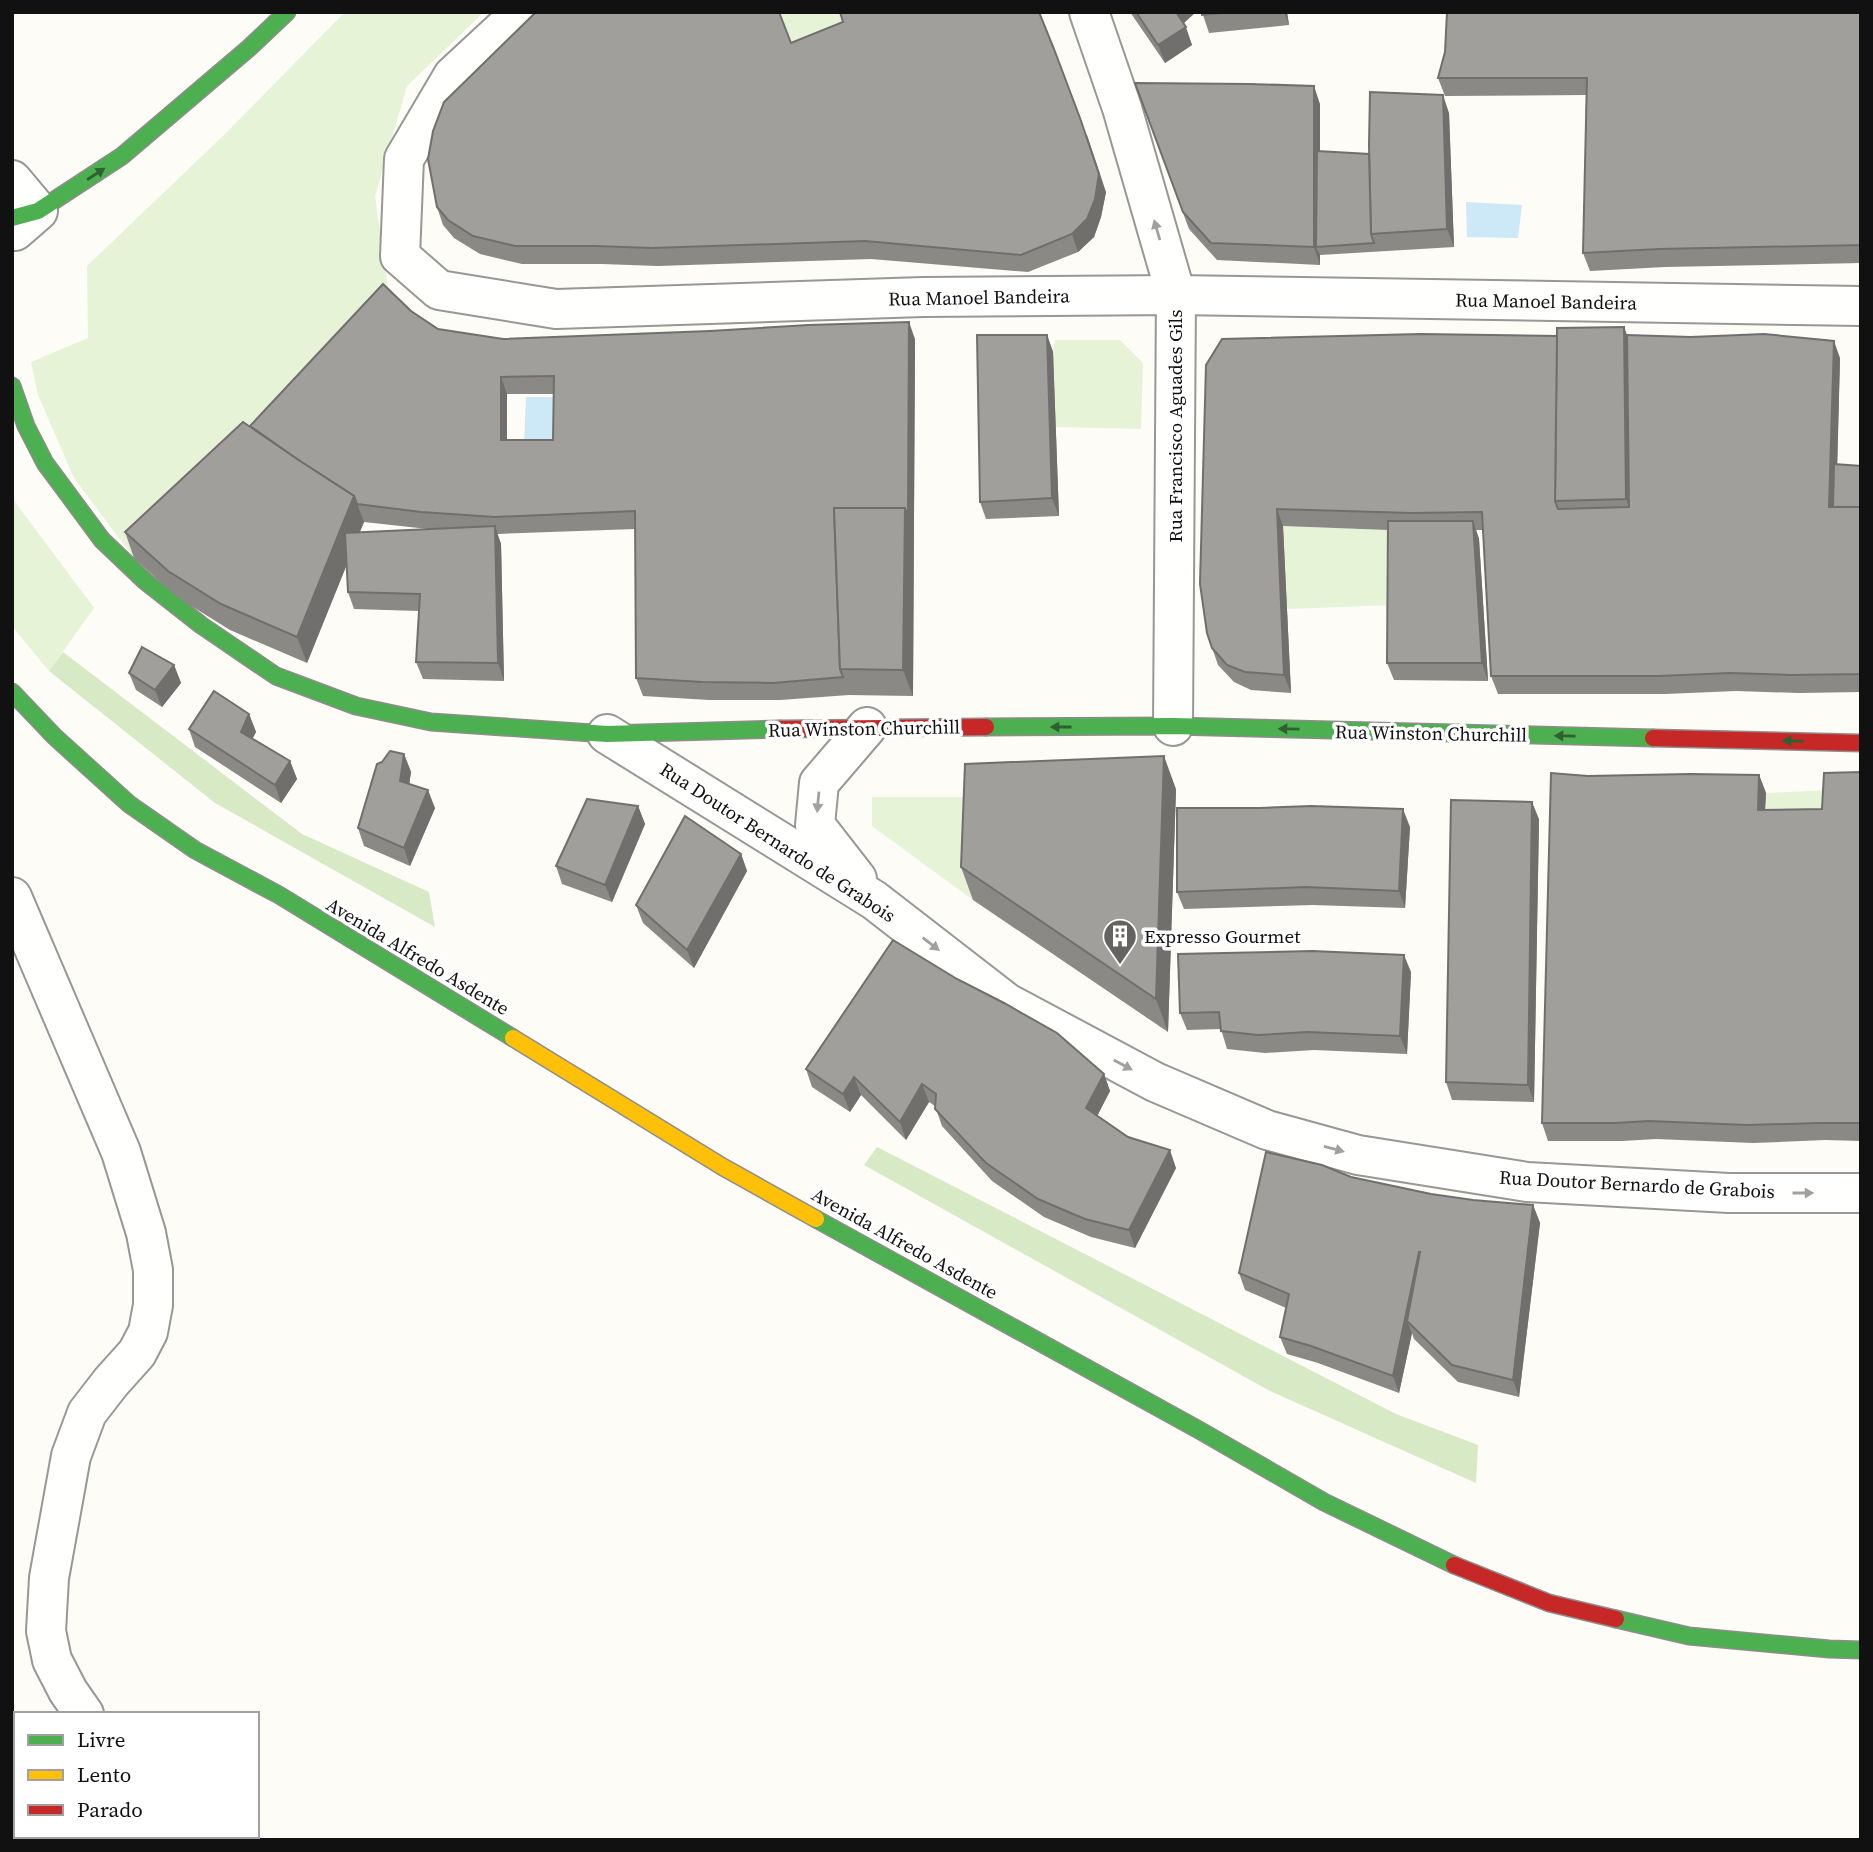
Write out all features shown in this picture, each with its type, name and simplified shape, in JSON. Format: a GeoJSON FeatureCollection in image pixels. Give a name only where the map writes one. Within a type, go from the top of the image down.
{"type":"FeatureCollection","features":[{"type":"Feature","properties":{"kind":"street"},"geometry":{"type":"LineString","coordinates":[[12,180],[21,221],[122,156],[249,48],[287,12]]}},
{"type":"Feature","properties":{"kind":"street","name":"Rua Manoel Bandeira"},"geometry":{"type":"LineString","coordinates":[[522,12],[453,76],[404,159],[400,256],[439,290],[556,309],[923,297],[1176,295],[1861,306]]}},
{"type":"Feature","properties":{"kind":"street","name":"Rua Francisco Aguades Gils"},"geometry":{"type":"LineString","coordinates":[[1089,12],[1122,108],[1176,295],[1173,726]]}},
{"type":"Feature","properties":{"kind":"street","name":"Rua Winston Churchill"},"geometry":{"type":"LineString","coordinates":[[12,386],[26,426],[44,463],[102,540],[145,581],[276,676],[356,706],[431,722],[607,734],[867,727],[1173,726],[1861,743]]}},
{"type":"Feature","properties":{"kind":"street","name":"Avenida Alfredo Asdente"},"geometry":{"type":"LineString","coordinates":[[12,692],[55,737],[129,804],[195,849],[279,895],[723,1167],[1324,1502],[1439,1559],[1549,1602],[1689,1636],[1861,1650]]}},
{"type":"Feature","properties":{"kind":"street"},"geometry":{"type":"LineString","coordinates":[[867,727],[820,782],[816,825],[874,900]]}},
{"type":"Feature","properties":{"kind":"street","name":"Rua Doutor Bernardo de Grabois"},"geometry":{"type":"LineString","coordinates":[[607,734],[874,900],[1007,1003],[1155,1082],[1267,1130],[1358,1155],[1527,1182],[1729,1193],[1861,1193]]}},
{"type":"Feature","properties":{"kind":"street"},"geometry":{"type":"LineString","coordinates":[[12,897],[121,1152],[146,1233],[153,1270],[153,1305],[148,1332],[137,1353],[87,1413],[71,1456],[49,1578],[46,1631],[52,1660],[83,1712]]}},
{"type":"Feature","properties":{"kind":"green space"},"geometry":{"type":"Polygon","coordinates":[[[345,12],[484,12],[407,86],[375,196],[390,302],[134,558],[74,478],[38,395],[31,362],[88,338],[87,266],[225,134],[345,12]]]}},
{"type":"Feature","properties":{"kind":"green space"},"geometry":{"type":"Polygon","coordinates":[[[778,12],[839,12],[850,40],[798,60],[778,12]]]}},
{"type":"Feature","properties":{"kind":"green space"},"geometry":{"type":"Polygon","coordinates":[[[1055,340],[1120,340],[1143,363],[1141,429],[1056,427],[1053,352],[1055,340]]]}},
{"type":"Feature","properties":{"kind":"green space"},"geometry":{"type":"Polygon","coordinates":[[[12,495],[94,608],[49,671],[12,626],[12,495]]]}},
{"type":"Feature","properties":{"kind":"green space"},"geometry":{"type":"Polygon","coordinates":[[[1283,526],[1394,530],[1394,605],[1287,609],[1283,526]]]}},
{"type":"Feature","properties":{"kind":"green space"},"geometry":{"type":"Polygon","coordinates":[[[63,652],[302,834],[429,892],[435,927],[215,803],[49,671],[63,652]]]}},
{"type":"Feature","properties":{"kind":"green space"},"geometry":{"type":"Polygon","coordinates":[[[1830,790],[1828,827],[1764,828],[1766,793],[1830,790]]]}},
{"type":"Feature","properties":{"kind":"green space"},"geometry":{"type":"Polygon","coordinates":[[[872,797],[977,797],[973,900],[872,826],[872,797]]]}},
{"type":"Feature","properties":{"kind":"green space"},"geometry":{"type":"Polygon","coordinates":[[[877,1147],[1396,1414],[1478,1445],[1476,1483],[1270,1391],[864,1165],[877,1147]]]}},
{"type":"Feature","properties":{"kind":"water"},"geometry":{"type":"Polygon","coordinates":[[[1466,202],[1522,205],[1518,238],[1467,237],[1466,202]]]}},
{"type":"Feature","properties":{"kind":"water"},"geometry":{"type":"Polygon","coordinates":[[[526,397],[554,397],[554,446],[524,447],[526,397]]]}},
{"type":"Feature","properties":{"kind":"building"},"geometry":{"type":"Polygon","coordinates":[[[536,12],[779,12],[791,43],[843,22],[840,12],[1039,12],[1099,174],[1095,199],[1087,219],[1072,234],[1021,255],[865,241],[652,248],[515,246],[473,236],[448,220],[437,207],[428,159],[433,131],[444,102],[536,12]]]}},
{"type":"Feature","properties":{"kind":"building"},"geometry":{"type":"Polygon","coordinates":[[[1136,12],[1176,12],[1186,27],[1158,45],[1136,12]]]}},
{"type":"Feature","properties":{"kind":"building"},"geometry":{"type":"Polygon","coordinates":[[[1202,12],[1233,12],[1202,15],[1202,12]]]}},
{"type":"Feature","properties":{"kind":"building"},"geometry":{"type":"Polygon","coordinates":[[[1447,12],[1861,12],[1861,245],[1583,253],[1587,78],[1438,78],[1445,52],[1447,12]]]}},
{"type":"Feature","properties":{"kind":"building"},"geometry":{"type":"Polygon","coordinates":[[[1135,83],[1314,86],[1314,247],[1211,243],[1183,212],[1135,83]]]}},
{"type":"Feature","properties":{"kind":"building"},"geometry":{"type":"Polygon","coordinates":[[[1370,92],[1443,95],[1447,229],[1371,234],[1370,92]]]}},
{"type":"Feature","properties":{"kind":"building"},"geometry":{"type":"Polygon","coordinates":[[[1317,151],[1369,154],[1371,234],[1374,243],[1316,247],[1317,151]]]}},
{"type":"Feature","properties":{"kind":"building"},"geometry":{"type":"Polygon","coordinates":[[[383,284],[411,311],[438,329],[503,339],[909,322],[908,516],[905,508],[834,508],[840,669],[843,677],[773,683],[636,678],[635,511],[495,517],[357,504],[354,496],[250,426],[383,284]],[[554,376],[501,377],[501,440],[553,440],[554,376]]]}},
{"type":"Feature","properties":{"kind":"building"},"geometry":{"type":"Polygon","coordinates":[[[1624,327],[1626,499],[1555,501],[1557,328],[1624,327]]]}},
{"type":"Feature","properties":{"kind":"building"},"geometry":{"type":"Polygon","coordinates":[[[1421,334],[1557,336],[1555,501],[1558,509],[1629,507],[1627,335],[1691,337],[1764,334],[1834,341],[1829,507],[1861,507],[1861,674],[1491,676],[1482,512],[1277,509],[1284,675],[1245,672],[1227,665],[1212,648],[1207,633],[1200,584],[1206,365],[1222,339],[1421,334]]]}},
{"type":"Feature","properties":{"kind":"building"},"geometry":{"type":"Polygon","coordinates":[[[977,335],[1047,335],[1052,498],[980,502],[977,335]]]}},
{"type":"Feature","properties":{"kind":"building"},"geometry":{"type":"Polygon","coordinates":[[[243,422],[354,496],[297,637],[221,604],[168,571],[125,532],[243,422]]]}},
{"type":"Feature","properties":{"kind":"building"},"geometry":{"type":"Polygon","coordinates":[[[1834,464],[1861,466],[1861,507],[1833,507],[1834,464]]]}},
{"type":"Feature","properties":{"kind":"building"},"geometry":{"type":"Polygon","coordinates":[[[834,508],[905,508],[903,670],[840,669],[834,508]]]}},
{"type":"Feature","properties":{"kind":"building"},"geometry":{"type":"Polygon","coordinates":[[[1388,521],[1473,521],[1482,663],[1387,663],[1388,521]]]}},
{"type":"Feature","properties":{"kind":"building"},"geometry":{"type":"Polygon","coordinates":[[[495,526],[498,663],[416,662],[420,594],[348,592],[345,533],[495,526]]]}},
{"type":"Feature","properties":{"kind":"building"},"geometry":{"type":"Polygon","coordinates":[[[142,647],[174,665],[155,690],[129,673],[142,647]]]}},
{"type":"Feature","properties":{"kind":"building"},"geometry":{"type":"Polygon","coordinates":[[[214,691],[249,714],[241,732],[290,761],[275,785],[189,729],[214,691]]]}},
{"type":"Feature","properties":{"kind":"building"},"geometry":{"type":"Polygon","coordinates":[[[390,751],[404,754],[400,781],[428,790],[404,848],[358,828],[377,764],[382,762],[390,751]]]}},
{"type":"Feature","properties":{"kind":"building","name":"Expresso Gourmet"},"geometry":{"type":"Polygon","coordinates":[[[1164,756],[1156,999],[961,867],[965,764],[1164,756]]]}},
{"type":"Feature","properties":{"kind":"building"},"geometry":{"type":"Polygon","coordinates":[[[1861,772],[1861,1123],[1542,1123],[1551,773],[1588,776],[1759,775],[1758,810],[1822,809],[1824,773],[1861,772]]]}},
{"type":"Feature","properties":{"kind":"building"},"geometry":{"type":"Polygon","coordinates":[[[587,799],[638,806],[605,885],[556,866],[587,799]]]}},
{"type":"Feature","properties":{"kind":"building"},"geometry":{"type":"Polygon","coordinates":[[[1451,800],[1532,802],[1528,1085],[1446,1082],[1451,800]]]}},
{"type":"Feature","properties":{"kind":"building"},"geometry":{"type":"Polygon","coordinates":[[[1311,806],[1403,809],[1399,891],[1306,887],[1177,892],[1177,808],[1311,806]]]}},
{"type":"Feature","properties":{"kind":"building"},"geometry":{"type":"Polygon","coordinates":[[[685,816],[741,854],[687,950],[636,905],[685,816]]]}},
{"type":"Feature","properties":{"kind":"building"},"geometry":{"type":"Polygon","coordinates":[[[893,940],[957,979],[1057,1033],[1104,1074],[1086,1108],[1128,1137],[1170,1150],[1129,1230],[1085,1219],[1038,1199],[986,1163],[935,1109],[936,1094],[922,1084],[900,1122],[854,1077],[843,1094],[806,1069],[893,940]]]}},
{"type":"Feature","properties":{"kind":"building"},"geometry":{"type":"Polygon","coordinates":[[[1312,951],[1404,955],[1400,1036],[1308,1032],[1258,1035],[1221,1031],[1219,1012],[1180,1013],[1178,954],[1312,951]]]}},
{"type":"Feature","properties":{"kind":"building"},"geometry":{"type":"Polygon","coordinates":[[[1266,1152],[1322,1165],[1351,1177],[1431,1194],[1533,1205],[1513,1380],[1452,1365],[1407,1321],[1420,1252],[1393,1376],[1280,1337],[1289,1294],[1239,1273],[1266,1152]]]}},
{"type":"Feature","properties":{"kind":"traffic: fast"},"geometry":{"type":"LineString","coordinates":[[12,218],[38,211],[122,156],[249,48],[287,12]]}},
{"type":"Feature","properties":{"kind":"traffic: fast"},"geometry":{"type":"LineString","coordinates":[[12,386],[26,426],[45,463],[102,540],[145,581],[201,625],[276,676],[356,706],[431,722],[607,734],[780,729]]}},
{"type":"Feature","properties":{"kind":"traffic: fast"},"geometry":{"type":"LineString","coordinates":[[12,692],[55,737],[129,804],[195,850],[279,895],[513,1038]]}},
{"type":"Feature","properties":{"kind":"traffic: fast"},"geometry":{"type":"LineString","coordinates":[[986,727],[1173,726],[1653,738]]}},
{"type":"Feature","properties":{"kind":"traffic: fast"},"geometry":{"type":"LineString","coordinates":[[816,1219],[1324,1502],[1454,1565]]}},
{"type":"Feature","properties":{"kind":"traffic: fast"},"geometry":{"type":"LineString","coordinates":[[1616,1619],[1689,1636],[1861,1650]]}},
{"type":"Feature","properties":{"kind":"traffic: slow"},"geometry":{"type":"LineString","coordinates":[[513,1038],[723,1167],[816,1219]]}},
{"type":"Feature","properties":{"kind":"traffic: jam"},"geometry":{"type":"LineString","coordinates":[[780,729],[986,727]]}},
{"type":"Feature","properties":{"kind":"traffic: jam"},"geometry":{"type":"LineString","coordinates":[[1653,738],[1861,743]]}},
{"type":"Feature","properties":{"kind":"traffic: jam"},"geometry":{"type":"LineString","coordinates":[[1454,1565],[1549,1603],[1616,1619]]}},
{"type":"Feature","properties":{"kind":"place","name":"Expresso Gourmet"},"geometry":{"type":"Point","coordinates":[1120,966]}}]}
